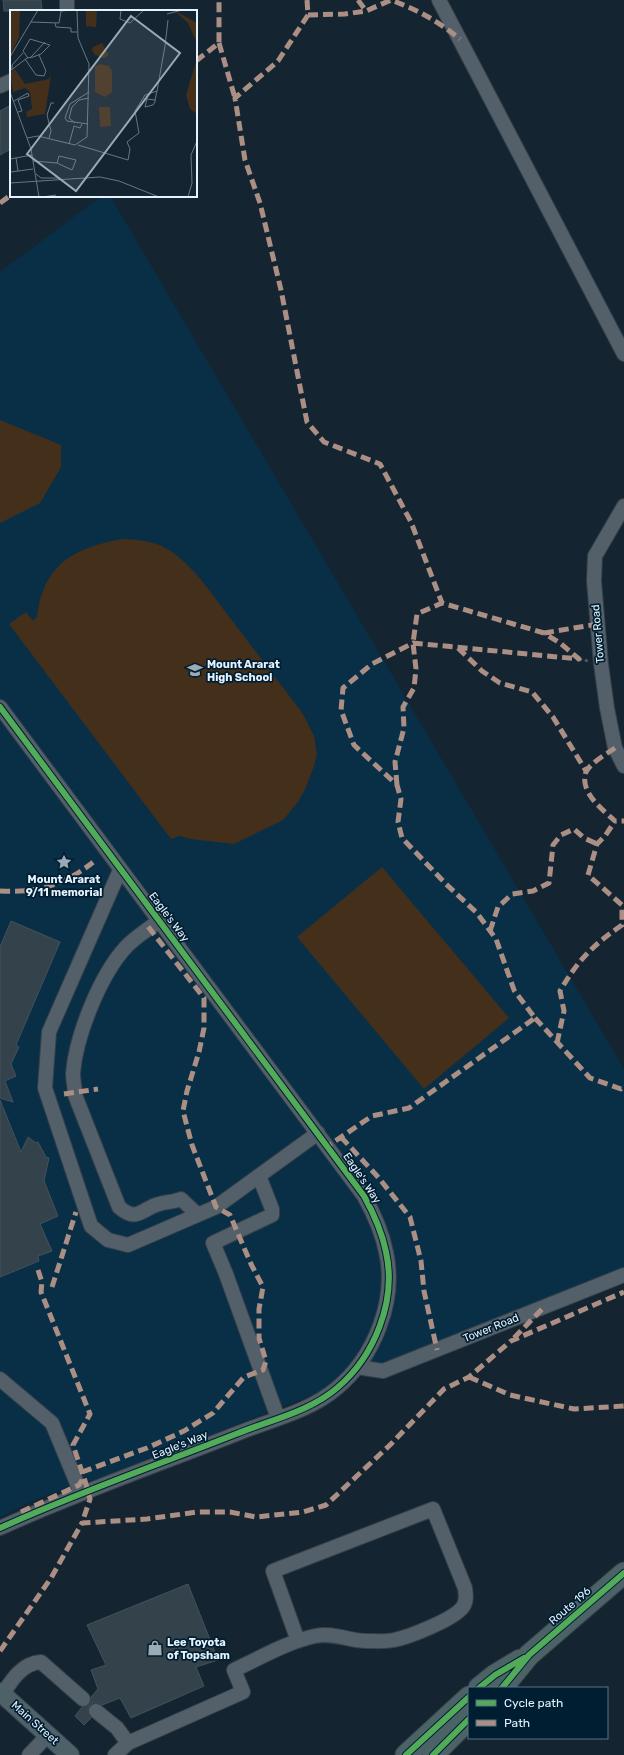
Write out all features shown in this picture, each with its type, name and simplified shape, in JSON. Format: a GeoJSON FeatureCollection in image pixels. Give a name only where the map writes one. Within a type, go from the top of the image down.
{"type":"FeatureCollection","features":[{"type":"Feature","properties":{"kind":"highway","name":"Route 196"},"geometry":{"type":"LineString","coordinates":[[503,1687],[529,1655],[624,1573]]}},
{"type":"Feature","properties":{"kind":"highway","name":"Route 196"},"geometry":{"type":"LineString","coordinates":[[480,1687],[495,1675],[529,1655]]}},
{"type":"Feature","properties":{"kind":"highway"},"geometry":{"type":"LineString","coordinates":[[406,1755],[468,1698]]}},
{"type":"Feature","properties":{"kind":"highway"},"geometry":{"type":"LineString","coordinates":[[433,1755],[468,1720]]}},
{"type":"Feature","properties":{"kind":"main road","name":"Main Street"},"geometry":{"type":"LineString","coordinates":[[2,1693],[70,1755]]}},
{"type":"Feature","properties":{"kind":"street"},"geometry":{"type":"LineString","coordinates":[[439,0],[624,354]]}},
{"type":"Feature","properties":{"kind":"street"},"geometry":{"type":"LineString","coordinates":[[0,86],[10,81]]}},
{"type":"Feature","properties":{"kind":"street","name":"Tower Road"},"geometry":{"type":"LineString","coordinates":[[624,506],[595,556],[594,581],[600,664],[607,708],[616,748],[624,766]]}},
{"type":"Feature","properties":{"kind":"street","name":"Eagle's Way"},"geometry":{"type":"LineString","coordinates":[[0,707],[364,1196],[375,1215],[386,1253],[387,1296],[382,1320],[370,1349],[357,1367],[337,1388],[320,1400],[303,1409],[81,1493],[0,1528]]}},
{"type":"Feature","properties":{"kind":"street"},"geometry":{"type":"LineString","coordinates":[[120,870],[49,1032],[45,1088],[91,1226],[108,1240],[128,1245],[216,1207],[318,1133]]}},
{"type":"Feature","properties":{"kind":"street"},"geometry":{"type":"LineString","coordinates":[[160,920],[126,947],[92,1002],[76,1049],[73,1075],[75,1095],[119,1207],[127,1214],[137,1215],[158,1204],[181,1199],[198,1215]]}},
{"type":"Feature","properties":{"kind":"street"},"geometry":{"type":"LineString","coordinates":[[259,1176],[272,1209],[272,1214],[213,1243],[226,1274],[278,1418]]}},
{"type":"Feature","properties":{"kind":"street","name":"Tower Road"},"geometry":{"type":"LineString","coordinates":[[357,1367],[383,1371],[624,1275]]}},
{"type":"Feature","properties":{"kind":"street"},"geometry":{"type":"LineString","coordinates":[[0,1380],[52,1423],[81,1493]]}},
{"type":"Feature","properties":{"kind":"street"},"geometry":{"type":"LineString","coordinates":[[115,1755],[128,1743],[243,1692],[234,1670],[298,1641],[317,1636],[339,1636],[364,1641],[393,1640],[450,1618],[462,1608],[466,1600],[465,1588],[433,1509],[273,1571],[298,1641]]}},
{"type":"Feature","properties":{"kind":"street"},"geometry":{"type":"LineString","coordinates":[[2,1693],[26,1666],[34,1662],[42,1662],[83,1699]]}},
{"type":"Feature","properties":{"kind":"street"},"geometry":{"type":"LineString","coordinates":[[96,1711],[117,1728],[128,1743]]}},
{"type":"Feature","properties":{"kind":"street"},"geometry":{"type":"LineString","coordinates":[[29,1755],[48,1735]]}},
{"type":"Feature","properties":{"kind":"shaded area","name":"Mount Ararat High School"},"geometry":{"type":"Polygon","coordinates":[[[101,197],[111,197],[624,1069],[624,1272],[94,1481],[87,1480],[39,1498],[0,1517],[0,272],[101,197]]]}},
{"type":"Feature","properties":{"kind":"shaded area"},"geometry":{"type":"Polygon","coordinates":[[[0,420],[61,445],[61,467],[40,503],[0,523],[0,420]]]}},
{"type":"Feature","properties":{"kind":"shaded area"},"geometry":{"type":"Polygon","coordinates":[[[122,539],[148,542],[168,549],[193,571],[303,714],[314,736],[317,755],[305,789],[298,802],[283,820],[234,844],[190,839],[180,836],[171,839],[9,624],[26,612],[33,621],[37,617],[40,599],[46,584],[54,571],[64,562],[89,548],[122,539]]]}},
{"type":"Feature","properties":{"kind":"shaded area"},"geometry":{"type":"Polygon","coordinates":[[[382,867],[509,1018],[424,1089],[297,937],[382,867]]]}},
{"type":"Feature","properties":{"kind":"building"},"geometry":{"type":"Polygon","coordinates":[[[3,0],[41,0],[42,10],[4,11],[3,0]]]}},
{"type":"Feature","properties":{"kind":"building"},"geometry":{"type":"Polygon","coordinates":[[[10,106],[10,150],[0,155],[0,111],[10,106]]]}},
{"type":"Feature","properties":{"kind":"building"},"geometry":{"type":"Polygon","coordinates":[[[11,921],[60,942],[16,1045],[19,1047],[11,1064],[16,1076],[5,1081],[13,1102],[0,1098],[0,947],[11,921]]]}},
{"type":"Feature","properties":{"kind":"building"},"geometry":{"type":"Polygon","coordinates":[[[0,1100],[21,1152],[28,1137],[36,1143],[38,1142],[46,1157],[49,1158],[44,1181],[58,1216],[40,1224],[52,1251],[38,1256],[39,1261],[0,1277],[0,1100]]]}},
{"type":"Feature","properties":{"kind":"building","name":"Lee Toyota of Topsham"},"geometry":{"type":"Polygon","coordinates":[[[188,1584],[218,1660],[196,1667],[204,1686],[131,1718],[120,1698],[102,1705],[93,1703],[90,1705],[88,1710],[91,1718],[84,1725],[75,1716],[82,1707],[89,1705],[91,1697],[98,1689],[91,1670],[106,1665],[87,1625],[188,1584]]]}},
{"type":"Feature","properties":{"kind":"marked path"},"geometry":{"type":"LineString","coordinates":[[197,60],[219,43],[219,0]]}},
{"type":"Feature","properties":{"kind":"marked path"},"geometry":{"type":"LineString","coordinates":[[307,0],[308,15],[278,61],[235,98],[245,160],[260,203],[281,290],[307,422],[324,442],[380,464],[411,522],[442,603],[544,633],[560,643],[579,659],[413,643],[372,664],[343,688],[341,710],[354,745],[397,785],[401,799],[398,822],[402,838],[446,884],[477,913],[496,939],[514,990],[535,1018],[409,1108],[372,1116],[328,1146]]}},
{"type":"Feature","properties":{"kind":"marked path"},"geometry":{"type":"LineString","coordinates":[[358,0],[366,11],[391,0],[427,16],[460,39]]}},
{"type":"Feature","properties":{"kind":"marked path"},"geometry":{"type":"LineString","coordinates":[[308,15],[345,14],[366,11]]}},
{"type":"Feature","properties":{"kind":"marked path"},"geometry":{"type":"LineString","coordinates":[[219,43],[235,98]]}},
{"type":"Feature","properties":{"kind":"marked path"},"geometry":{"type":"LineString","coordinates":[[0,203],[10,196]]}},
{"type":"Feature","properties":{"kind":"marked path"},"geometry":{"type":"LineString","coordinates":[[397,785],[395,762],[404,728],[403,707],[414,688],[416,669],[413,643],[417,614],[442,603]]}},
{"type":"Feature","properties":{"kind":"marked path"},"geometry":{"type":"LineString","coordinates":[[544,633],[598,624]]}},
{"type":"Feature","properties":{"kind":"marked path"},"geometry":{"type":"LineString","coordinates":[[458,648],[482,671],[500,683],[532,692],[553,717],[586,771]]}},
{"type":"Feature","properties":{"kind":"marked path"},"geometry":{"type":"LineString","coordinates":[[615,748],[591,765],[586,772],[585,779],[586,786],[593,800],[615,821],[624,821]]}},
{"type":"Feature","properties":{"kind":"marked path"},"geometry":{"type":"LineString","coordinates":[[557,1043],[564,1011],[560,991],[586,954],[622,925],[622,905],[588,875],[597,844],[605,836],[615,821]]}},
{"type":"Feature","properties":{"kind":"marked path"},"geometry":{"type":"LineString","coordinates":[[490,931],[498,907],[512,894],[533,891],[549,883],[553,845],[561,835],[574,829],[584,838],[597,844]]}},
{"type":"Feature","properties":{"kind":"marked path"},"geometry":{"type":"LineString","coordinates":[[0,891],[28,890],[52,885],[75,875],[97,859]]}},
{"type":"Feature","properties":{"kind":"marked path"},"geometry":{"type":"LineString","coordinates":[[82,1472],[147,1448],[184,1431],[213,1413],[244,1377],[263,1370],[266,1361],[259,1338],[259,1309],[263,1287],[251,1264],[230,1215],[216,1207],[192,1145],[183,1111],[204,1028],[204,998],[146,924]]}},
{"type":"Feature","properties":{"kind":"marked path"},"geometry":{"type":"LineString","coordinates":[[535,1018],[590,1078],[621,1089],[624,1087]]}},
{"type":"Feature","properties":{"kind":"marked path"},"geometry":{"type":"LineString","coordinates":[[64,1094],[98,1089]]}},
{"type":"Feature","properties":{"kind":"marked path"},"geometry":{"type":"LineString","coordinates":[[341,1137],[378,1177],[410,1217],[421,1261],[424,1291],[437,1350]]}},
{"type":"Feature","properties":{"kind":"marked path"},"geometry":{"type":"LineString","coordinates":[[52,1287],[76,1212]]}},
{"type":"Feature","properties":{"kind":"marked path"},"geometry":{"type":"LineString","coordinates":[[38,1270],[42,1282],[41,1292],[90,1414],[73,1445],[83,1475]]}},
{"type":"Feature","properties":{"kind":"marked path"},"geometry":{"type":"LineString","coordinates":[[21,1512],[79,1485],[84,1477],[90,1499],[82,1523],[147,1519],[197,1512],[230,1512],[256,1517],[303,1512],[326,1505],[391,1444],[444,1389],[469,1377],[511,1341],[624,1292]]}},
{"type":"Feature","properties":{"kind":"marked path"},"geometry":{"type":"LineString","coordinates":[[514,1338],[544,1307]]}},
{"type":"Feature","properties":{"kind":"marked path"},"geometry":{"type":"LineString","coordinates":[[469,1377],[510,1395],[574,1409],[624,1406]]}},
{"type":"Feature","properties":{"kind":"marked path"},"geometry":{"type":"LineString","coordinates":[[0,1651],[51,1578],[82,1523]]}},
{"type":"Feature","properties":{"kind":"cycle path"},"geometry":{"type":"LineString","coordinates":[[0,707],[364,1196],[380,1230],[389,1271],[385,1308],[380,1327],[372,1344],[362,1361],[350,1375],[337,1388],[326,1396],[289,1415],[88,1491],[0,1528]]}},
{"type":"Feature","properties":{"kind":"cycle path"},"geometry":{"type":"LineString","coordinates":[[503,1687],[529,1655],[624,1573]]}},
{"type":"Feature","properties":{"kind":"cycle path"},"geometry":{"type":"LineString","coordinates":[[480,1687],[495,1675],[524,1658]]}},
{"type":"Feature","properties":{"kind":"cycle path"},"geometry":{"type":"LineString","coordinates":[[406,1755],[468,1698]]}},
{"type":"Feature","properties":{"kind":"cycle path"},"geometry":{"type":"LineString","coordinates":[[433,1755],[468,1720]]}},
{"type":"Feature","properties":{"kind":"place","name":"Mount Ararat High School"},"geometry":{"type":"Point","coordinates":[195,670]}},
{"type":"Feature","properties":{"kind":"place","name":"Mount Ararat 9/11 memorial"},"geometry":{"type":"Point","coordinates":[64,862]}},
{"type":"Feature","properties":{"kind":"place","name":"Lee Toyota of Topsham"},"geometry":{"type":"Point","coordinates":[155,1648]}}]}
